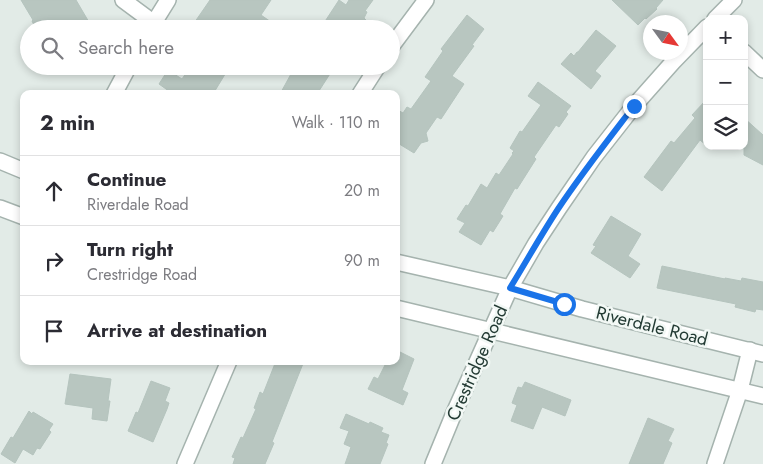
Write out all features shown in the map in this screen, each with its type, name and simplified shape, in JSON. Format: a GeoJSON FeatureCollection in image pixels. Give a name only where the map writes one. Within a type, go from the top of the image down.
{"type":"FeatureCollection","features":[{"type":"Feature","properties":{"kind":"street"},"geometry":{"type":"LineString","coordinates":[[123,0],[145,20]]}},
{"type":"Feature","properties":{"kind":"street"},"geometry":{"type":"LineString","coordinates":[[156,20],[168,0]]}},
{"type":"Feature","properties":{"kind":"street"},"geometry":{"type":"LineString","coordinates":[[400,35],[426,0]]}},
{"type":"Feature","properties":{"kind":"street"},"geometry":{"type":"LineString","coordinates":[[719,15],[734,0]]}},
{"type":"Feature","properties":{"kind":"street","name":"Crestridge Road"},"geometry":{"type":"LineString","coordinates":[[433,464],[510,288],[545,229],[594,157],[634,106],[703,31]]}},
{"type":"Feature","properties":{"kind":"street"},"geometry":{"type":"LineString","coordinates":[[748,56],[763,70]]}},
{"type":"Feature","properties":{"kind":"street"},"geometry":{"type":"LineString","coordinates":[[116,90],[124,75]]}},
{"type":"Feature","properties":{"kind":"street"},"geometry":{"type":"LineString","coordinates":[[363,90],[372,75]]}},
{"type":"Feature","properties":{"kind":"street"},"geometry":{"type":"LineString","coordinates":[[0,161],[20,169]]}},
{"type":"Feature","properties":{"kind":"street"},"geometry":{"type":"LineString","coordinates":[[0,208],[20,216]]}},
{"type":"Feature","properties":{"kind":"street","name":"Riverdale Road"},"geometry":{"type":"LineString","coordinates":[[400,263],[510,288],[582,309],[757,352]]}},
{"type":"Feature","properties":{"kind":"street"},"geometry":{"type":"LineString","coordinates":[[400,309],[763,396]]}},
{"type":"Feature","properties":{"kind":"street"},"geometry":{"type":"LineString","coordinates":[[715,464],[740,390],[757,352]]}},
{"type":"Feature","properties":{"kind":"street"},"geometry":{"type":"LineString","coordinates":[[185,464],[227,365]]}},
{"type":"Feature","properties":{"kind":"building"},"geometry":{"type":"Polygon","coordinates":[[[21,0],[76,0],[88,20],[33,20],[21,0]]]}},
{"type":"Feature","properties":{"kind":"building"},"geometry":{"type":"Polygon","coordinates":[[[210,0],[271,0],[261,15],[268,20],[196,20],[210,0]]]}},
{"type":"Feature","properties":{"kind":"building"},"geometry":{"type":"Polygon","coordinates":[[[339,0],[346,5],[349,0],[373,0],[365,11],[367,12],[364,18],[366,20],[326,20],[339,0]]]}},
{"type":"Feature","properties":{"kind":"building"},"geometry":{"type":"Polygon","coordinates":[[[612,0],[663,0],[650,15],[643,15],[643,20],[638,25],[612,0]]]}},
{"type":"Feature","properties":{"kind":"building"},"geometry":{"type":"Polygon","coordinates":[[[467,15],[484,29],[452,76],[464,84],[441,119],[437,117],[426,133],[428,141],[421,143],[414,153],[400,144],[400,111],[403,113],[407,107],[411,109],[431,81],[425,77],[443,51],[441,49],[467,15]]]}},
{"type":"Feature","properties":{"kind":"building"},"geometry":{"type":"Polygon","coordinates":[[[596,30],[616,46],[595,71],[601,76],[591,89],[561,64],[571,53],[574,56],[596,30]]]}},
{"type":"Feature","properties":{"kind":"building"},"geometry":{"type":"Polygon","coordinates":[[[165,75],[176,75],[182,79],[185,75],[225,75],[215,90],[167,90],[159,84],[165,75]]]}},
{"type":"Feature","properties":{"kind":"building"},"geometry":{"type":"Polygon","coordinates":[[[290,75],[329,75],[320,90],[282,90],[290,75]]]}},
{"type":"Feature","properties":{"kind":"building"},"geometry":{"type":"Polygon","coordinates":[[[538,82],[571,106],[559,127],[556,125],[534,157],[536,159],[517,189],[515,188],[500,214],[503,216],[493,232],[490,230],[481,245],[459,232],[465,223],[457,219],[466,205],[468,206],[481,184],[487,188],[496,173],[499,175],[513,154],[514,151],[510,148],[520,131],[522,132],[541,105],[528,96],[538,82]]]}},
{"type":"Feature","properties":{"kind":"building"},"geometry":{"type":"Polygon","coordinates":[[[703,103],[703,143],[700,140],[662,191],[644,177],[671,141],[674,143],[695,118],[692,115],[703,103]]]}},
{"type":"Feature","properties":{"kind":"building"},"geometry":{"type":"Polygon","coordinates":[[[748,122],[763,135],[763,165],[744,155],[744,150],[748,150],[748,122]]]}},
{"type":"Feature","properties":{"kind":"building"},"geometry":{"type":"Polygon","coordinates":[[[611,216],[641,234],[628,256],[640,264],[630,278],[591,253],[596,246],[593,245],[611,216]]]}},
{"type":"Feature","properties":{"kind":"building"},"geometry":{"type":"Polygon","coordinates":[[[662,266],[725,279],[741,281],[742,278],[763,282],[763,310],[756,309],[755,312],[735,307],[736,304],[657,288],[662,266]]]}},
{"type":"Feature","properties":{"kind":"building"},"geometry":{"type":"Polygon","coordinates":[[[400,352],[414,359],[402,390],[408,393],[403,405],[368,389],[374,377],[378,379],[385,365],[400,365],[400,352]]]}},
{"type":"Feature","properties":{"kind":"building"},"geometry":{"type":"Polygon","coordinates":[[[274,365],[302,365],[265,464],[233,464],[235,458],[232,457],[256,409],[254,408],[260,392],[263,394],[274,365]]]}},
{"type":"Feature","properties":{"kind":"building"},"geometry":{"type":"Polygon","coordinates":[[[70,374],[111,379],[107,421],[92,419],[93,408],[65,404],[70,374]]]}},
{"type":"Feature","properties":{"kind":"building"},"geometry":{"type":"Polygon","coordinates":[[[151,381],[170,388],[165,401],[169,403],[153,442],[128,431],[136,412],[138,413],[151,381]]]}},
{"type":"Feature","properties":{"kind":"building"},"geometry":{"type":"Polygon","coordinates":[[[525,382],[571,400],[565,416],[542,407],[533,429],[511,421],[517,405],[512,403],[518,387],[522,388],[525,382]]]}},
{"type":"Feature","properties":{"kind":"building"},"geometry":{"type":"Polygon","coordinates":[[[29,411],[53,424],[49,430],[51,432],[40,449],[37,448],[33,455],[23,449],[15,463],[1,454],[29,411]]]}},
{"type":"Feature","properties":{"kind":"building"},"geometry":{"type":"Polygon","coordinates":[[[346,414],[383,428],[381,432],[389,435],[386,443],[388,444],[380,464],[345,464],[351,447],[344,444],[349,431],[340,428],[346,414]]]}},
{"type":"Feature","properties":{"kind":"building"},"geometry":{"type":"Polygon","coordinates":[[[648,418],[674,429],[668,441],[672,443],[663,464],[629,464],[648,418]]]}},
{"type":"Feature","properties":{"kind":"route"},"geometry":{"type":"LineString","coordinates":[[564,304],[510,288],[559,208],[594,157],[634,106]]}}]}
